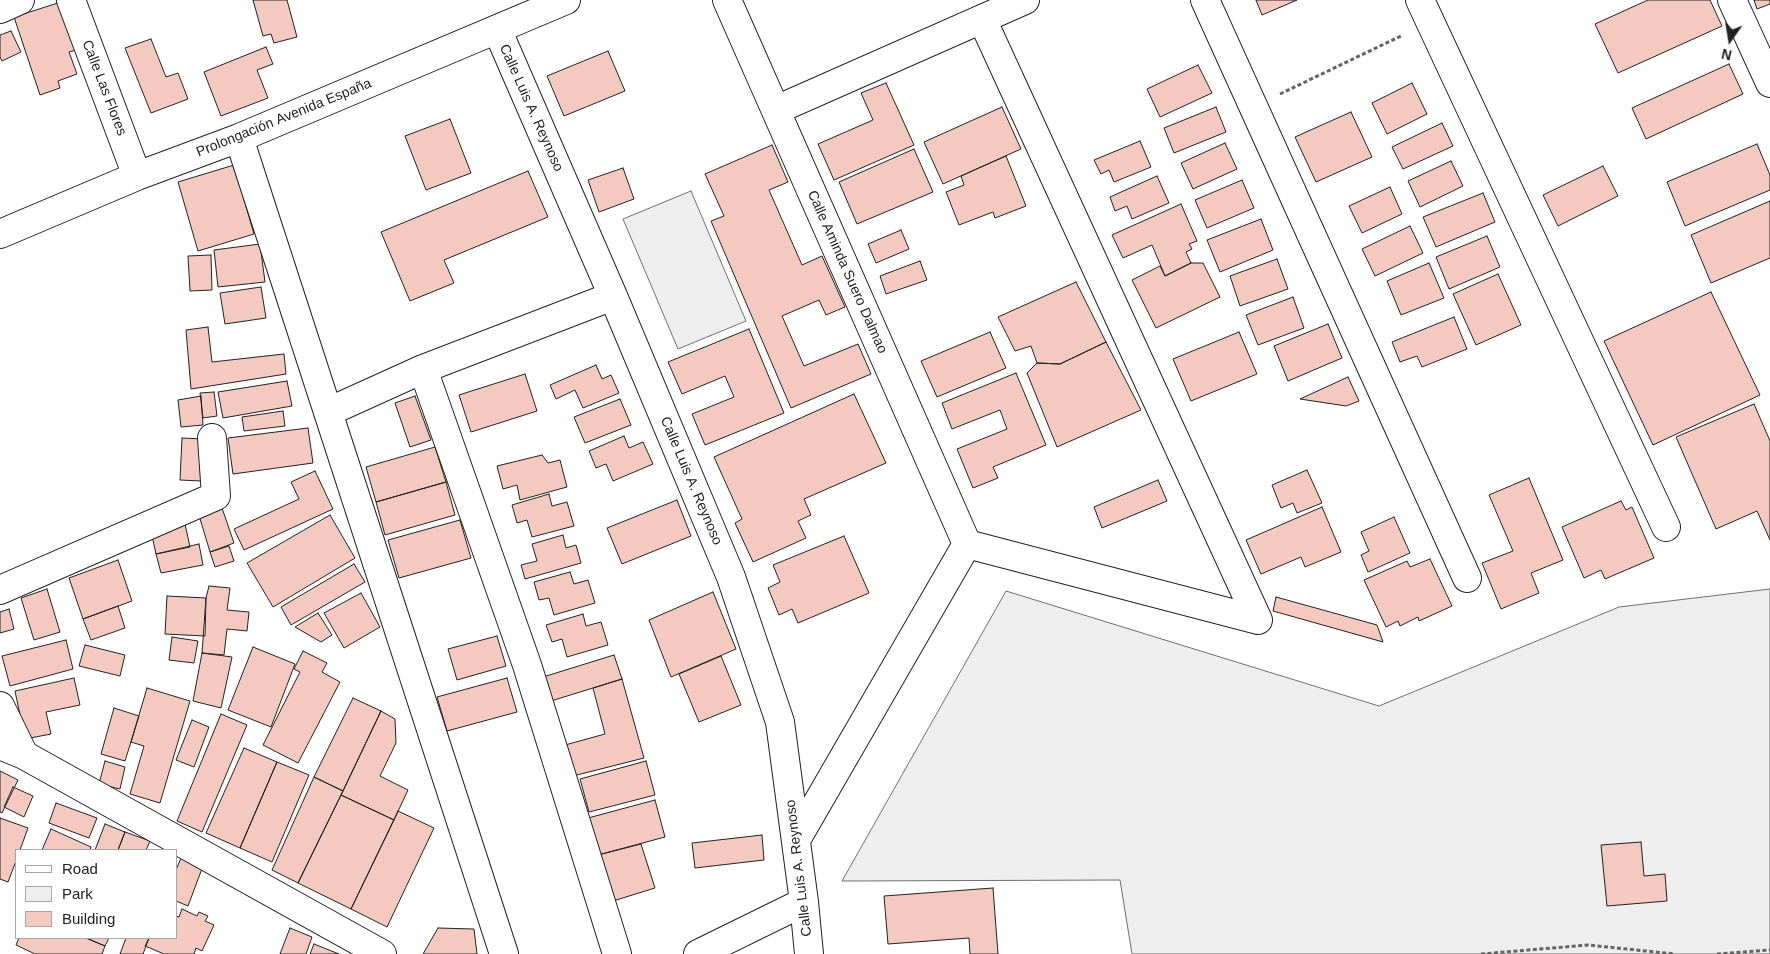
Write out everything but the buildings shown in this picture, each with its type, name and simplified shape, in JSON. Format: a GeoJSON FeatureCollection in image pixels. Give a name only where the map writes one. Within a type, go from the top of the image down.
{"type":"FeatureCollection","features":[{"type":"Feature","properties":{"kind":"street"},"geometry":{"type":"LineString","coordinates":[[0,9],[20,0]]}},
{"type":"Feature","properties":{"kind":"street","name":"Calle Las Flores"},"geometry":{"type":"LineString","coordinates":[[71,0],[137,176]]}},
{"type":"Feature","properties":{"kind":"street","name":"Prolongación Avenida España"},"geometry":{"type":"LineString","coordinates":[[0,234],[137,176],[239,138],[566,0]]}},
{"type":"Feature","properties":{"kind":"street","name":"Calle Aminda Suero Dalmao"},"geometry":{"type":"LineString","coordinates":[[727,0],[967,544]]}},
{"type":"Feature","properties":{"kind":"street"},"geometry":{"type":"LineString","coordinates":[[776,110],[1025,0]]}},
{"type":"Feature","properties":{"kind":"street"},"geometry":{"type":"LineString","coordinates":[[1205,0],[1467,578]]}},
{"type":"Feature","properties":{"kind":"street"},"geometry":{"type":"LineString","coordinates":[[1732,0],[1770,83]]}},
{"type":"Feature","properties":{"kind":"street"},"geometry":{"type":"LineString","coordinates":[[1425,11],[1666,527]]}},
{"type":"Feature","properties":{"kind":"street"},"geometry":{"type":"LineString","coordinates":[[796,840],[967,544],[1258,620],[982,19]]}},
{"type":"Feature","properties":{"kind":"street","name":"Calle Luis A. Reynoso"},"geometry":{"type":"LineString","coordinates":[[497,29],[614,296],[731,577],[780,722],[809,954]]}},
{"type":"Feature","properties":{"kind":"street"},"geometry":{"type":"LineString","coordinates":[[239,138],[504,954]]}},
{"type":"Feature","properties":{"kind":"street"},"geometry":{"type":"LineString","coordinates":[[328,412],[423,369],[614,296]]}},
{"type":"Feature","properties":{"kind":"street"},"geometry":{"type":"LineString","coordinates":[[423,369],[527,665],[618,954]]}},
{"type":"Feature","properties":{"kind":"street"},"geometry":{"type":"LineString","coordinates":[[0,590],[216,496],[212,438]]}},
{"type":"Feature","properties":{"kind":"street"},"geometry":{"type":"LineString","coordinates":[[0,706],[12,750],[382,954]]}},
{"type":"Feature","properties":{"kind":"street"},"geometry":{"type":"LineString","coordinates":[[698,954],[804,902]]}},
{"type":"Feature","properties":{"kind":"path"},"geometry":{"type":"LineString","coordinates":[[1253,107],[1425,11]]}},
{"type":"Feature","properties":{"kind":"path"},"geometry":{"type":"LineString","coordinates":[[1481,954],[1588,945],[1675,954]]}},
{"type":"Feature","properties":{"kind":"path"},"geometry":{"type":"LineString","coordinates":[[1717,954],[1770,950]]}},
{"type":"Feature","properties":{"kind":"green space"},"geometry":{"type":"Polygon","coordinates":[[[691,191],[746,321],[678,349],[623,219],[691,191]]]}},
{"type":"Feature","properties":{"kind":"green space"},"geometry":{"type":"Polygon","coordinates":[[[1770,589],[1770,954],[1132,954],[1120,880],[842,881],[1006,591],[1379,706],[1619,607],[1770,589]]]}}]}
